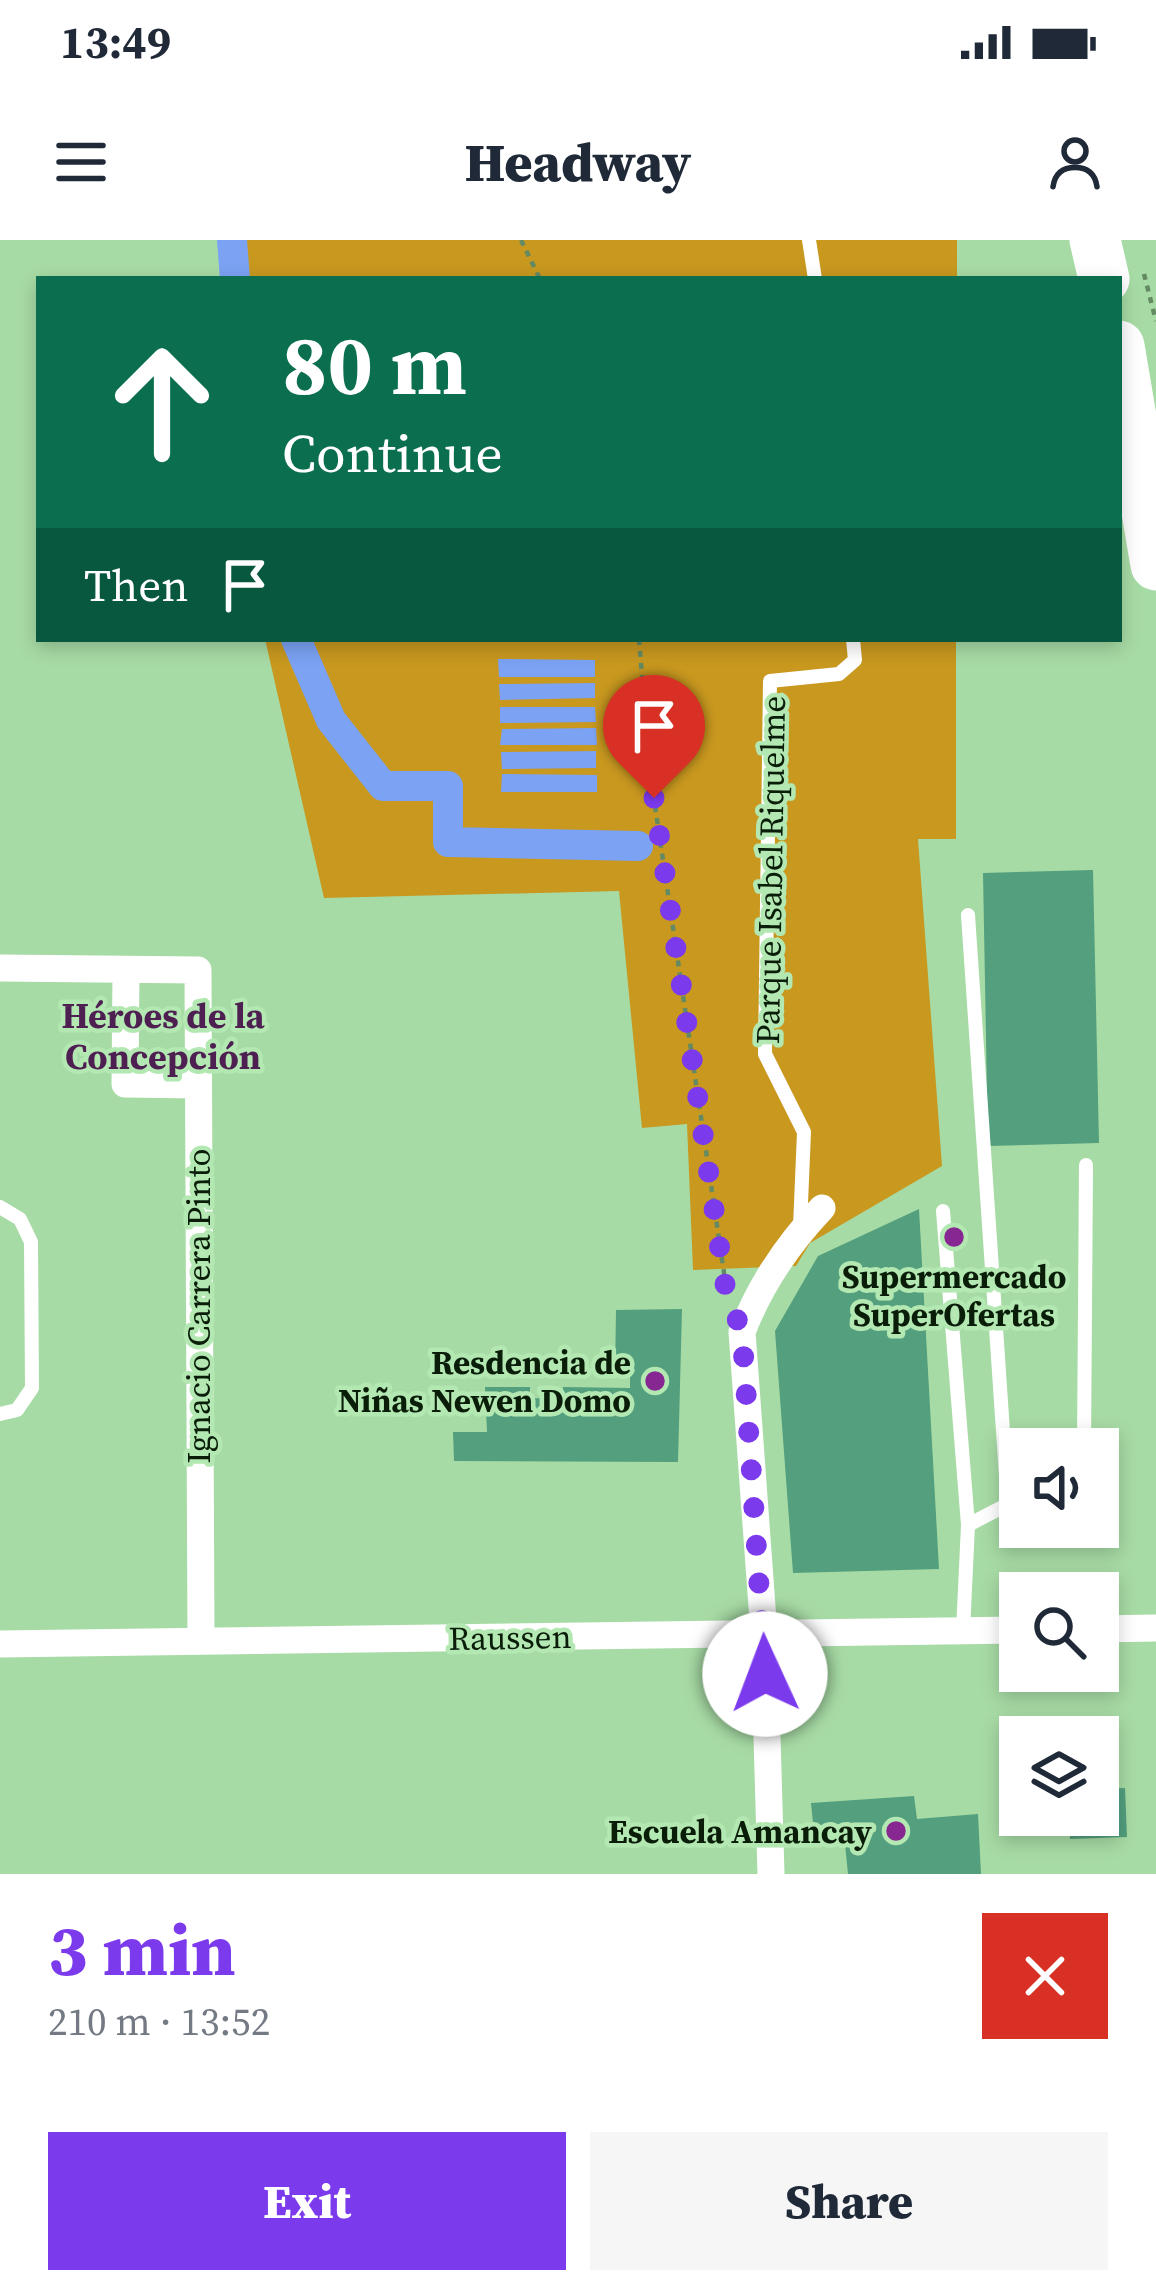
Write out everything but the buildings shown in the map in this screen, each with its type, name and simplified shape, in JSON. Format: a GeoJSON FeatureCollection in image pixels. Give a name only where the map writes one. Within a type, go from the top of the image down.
{"type":"FeatureCollection","features":[{"type":"Feature","properties":{"kind":"highway"},"geometry":{"type":"LineString","coordinates":[[1095,240],[1122,270]]}},
{"type":"Feature","properties":{"kind":"highway"},"geometry":{"type":"LineString","coordinates":[[1122,364],[1156,565]]}},
{"type":"Feature","properties":{"kind":"street"},"geometry":{"type":"LineString","coordinates":[[0,968],[126,971],[125,1084],[196,1085]]}},
{"type":"Feature","properties":{"kind":"street","name":"Ignacio Carrera Pinto"},"geometry":{"type":"LineString","coordinates":[[126,971],[198,970],[201,1641]]}},
{"type":"Feature","properties":{"kind":"street"},"geometry":{"type":"LineString","coordinates":[[771,1874],[764,1634],[742,1332],[756,1296],[822,1208]]}},
{"type":"Feature","properties":{"kind":"street"},"geometry":{"type":"LineString","coordinates":[[1119,1629],[1156,1628]]}},
{"type":"Feature","properties":{"kind":"street","name":"Raussen"},"geometry":{"type":"LineString","coordinates":[[0,1644],[999,1630]]}},
{"type":"Feature","properties":{"kind":"lane"},"geometry":{"type":"LineString","coordinates":[[809,240],[815,276]]}},
{"type":"Feature","properties":{"kind":"lane","name":"Parque Isabel Riquelme"},"geometry":{"type":"LineString","coordinates":[[800,1232],[804,1132],[764,1054],[770,681],[839,674],[855,660],[853,642]]}},
{"type":"Feature","properties":{"kind":"lane"},"geometry":{"type":"LineString","coordinates":[[968,915],[1008,1428]]}},
{"type":"Feature","properties":{"kind":"lane"},"geometry":{"type":"LineString","coordinates":[[1084,1428],[1086,1165]]}},
{"type":"Feature","properties":{"kind":"lane"},"geometry":{"type":"LineString","coordinates":[[0,1207],[20,1219],[31,1242],[32,1388],[17,1410],[0,1414]]}},
{"type":"Feature","properties":{"kind":"lane"},"geometry":{"type":"LineString","coordinates":[[943,1211],[968,1525],[963,1631]]}},
{"type":"Feature","properties":{"kind":"lane"},"geometry":{"type":"LineString","coordinates":[[968,1525],[999,1509]]}},
{"type":"Feature","properties":{"kind":"path"},"geometry":{"type":"LineString","coordinates":[[521,240],[539,276]]}},
{"type":"Feature","properties":{"kind":"path"},"geometry":{"type":"LineString","coordinates":[[1122,270],[1156,321]]}},
{"type":"Feature","properties":{"kind":"path"},"geometry":{"type":"LineString","coordinates":[[639,642],[650,772],[726,1291],[742,1332]]}},
{"type":"Feature","properties":{"kind":"shaded area"},"geometry":{"type":"Polygon","coordinates":[[[232,240],[957,240],[957,276],[235,276],[232,240]]]}},
{"type":"Feature","properties":{"kind":"shaded area"},"geometry":{"type":"Polygon","coordinates":[[[266,642],[956,642],[956,839],[918,839],[942,1166],[810,1243],[796,1266],[693,1270],[687,1124],[642,1128],[619,891],[324,898],[266,642]]]}},
{"type":"Feature","properties":{"kind":"water"},"geometry":{"type":"Polygon","coordinates":[[[498,659],[595,660],[595,677],[499,677],[498,659]]]}},
{"type":"Feature","properties":{"kind":"water"},"geometry":{"type":"Polygon","coordinates":[[[595,683],[595,698],[500,700],[499,684],[595,683]]]}},
{"type":"Feature","properties":{"kind":"water"},"geometry":{"type":"Polygon","coordinates":[[[500,707],[595,707],[596,722],[500,723],[500,707]]]}},
{"type":"Feature","properties":{"kind":"water"},"geometry":{"type":"Polygon","coordinates":[[[596,728],[597,745],[500,745],[502,729],[596,728]]]}},
{"type":"Feature","properties":{"kind":"water"},"geometry":{"type":"Polygon","coordinates":[[[596,751],[596,768],[502,769],[501,752],[596,751]]]}},
{"type":"Feature","properties":{"kind":"water"},"geometry":{"type":"Polygon","coordinates":[[[502,774],[597,775],[597,792],[501,792],[502,774]]]}},
{"type":"Feature","properties":{"kind":"waterway"},"geometry":{"type":"LineString","coordinates":[[232,240],[235,276]]}},
{"type":"Feature","properties":{"kind":"waterway"},"geometry":{"type":"LineString","coordinates":[[297,642],[331,720],[383,786],[448,786],[448,842],[638,846]]}},
{"type":"Feature","properties":{"kind":"place","name":"Supermercado SuperOfertas"},"geometry":{"type":"Point","coordinates":[954,1237]}},
{"type":"Feature","properties":{"kind":"place","name":"Resdencia de Niñas Newen Domo"},"geometry":{"type":"Point","coordinates":[655,1381]}},
{"type":"Feature","properties":{"kind":"place","name":"Escuela Amancay"},"geometry":{"type":"Point","coordinates":[896,1831]}},
{"type":"Feature","properties":{"kind":"district","name":"Héroes de la Concepción"},"geometry":{"type":"Point","coordinates":[163,1036]}},
{"type":"Feature","properties":{"kind":"route"},"geometry":{"type":"LineString","coordinates":[[654,798],[726,1291],[742,1332],[765,1674]]}}]}
